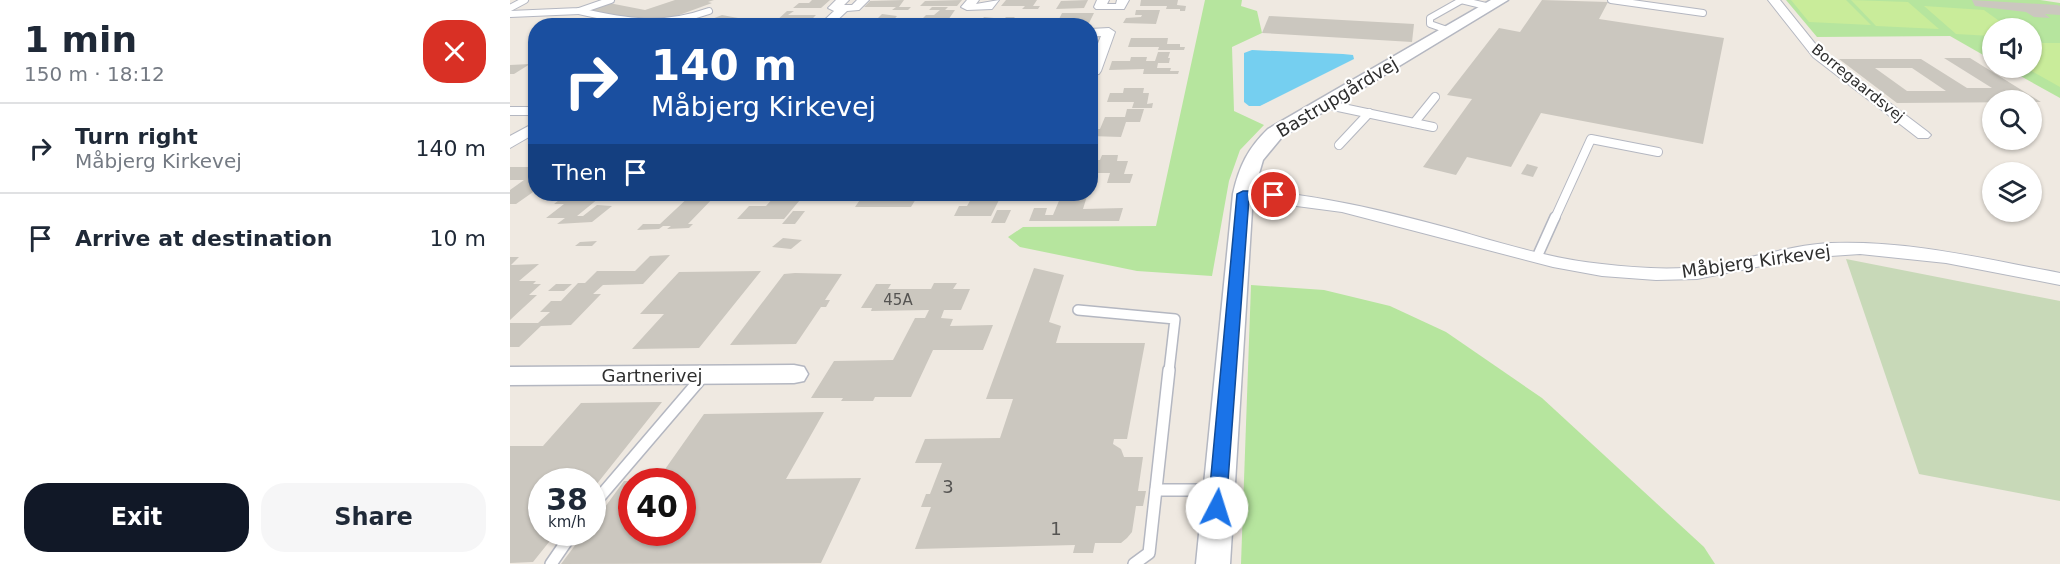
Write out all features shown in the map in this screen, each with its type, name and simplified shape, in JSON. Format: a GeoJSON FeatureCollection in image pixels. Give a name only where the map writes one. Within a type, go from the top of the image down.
{"type":"FeatureCollection","features":[{"type":"Feature","properties":{"kind":"street"},"geometry":{"type":"LineString","coordinates":[[831,18],[844,4],[855,8],[863,0]]}},
{"type":"Feature","properties":{"kind":"street"},"geometry":{"type":"LineString","coordinates":[[974,8],[988,7],[993,0]]}},
{"type":"Feature","properties":{"kind":"street"},"geometry":{"type":"LineString","coordinates":[[1098,25],[1107,3],[1120,7],[1123,0]]}},
{"type":"Feature","properties":{"kind":"street","name":"Borregaardsvej"},"geometry":{"type":"LineString","coordinates":[[1774,0],[1817,54],[1923,135]]}},
{"type":"Feature","properties":{"kind":"street","name":"Bastrupgårdvej"},"geometry":{"type":"LineString","coordinates":[[1213,564],[1243,194],[1248,166],[1259,147],[1275,133],[1495,3]]}},
{"type":"Feature","properties":{"kind":"street"},"geometry":{"type":"LineString","coordinates":[[1098,32],[1109,32],[1098,61]]}},
{"type":"Feature","properties":{"kind":"street"},"geometry":{"type":"LineString","coordinates":[[510,111],[528,111]]}},
{"type":"Feature","properties":{"kind":"street"},"geometry":{"type":"LineString","coordinates":[[510,143],[528,131]]}},
{"type":"Feature","properties":{"kind":"street","name":"Måbjerg Kirkevej"},"geometry":{"type":"LineString","coordinates":[[1243,194],[1313,200],[1537,257],[1599,269],[1662,274],[1709,272],[1770,258],[1830,249],[1875,249],[1930,255],[2060,279]]}},
{"type":"Feature","properties":{"kind":"street","name":"Gartnerivej"},"geometry":{"type":"LineString","coordinates":[[510,376],[794,374]]}},
{"type":"Feature","properties":{"kind":"lane"},"geometry":{"type":"LineString","coordinates":[[510,8],[525,0]]}},
{"type":"Feature","properties":{"kind":"lane"},"geometry":{"type":"LineString","coordinates":[[579,11],[611,0]]}},
{"type":"Feature","properties":{"kind":"lane"},"geometry":{"type":"LineString","coordinates":[[1450,31],[1434,26],[1429,21],[1462,0],[1495,3]]}},
{"type":"Feature","properties":{"kind":"lane"},"geometry":{"type":"LineString","coordinates":[[1611,0],[1703,13]]}},
{"type":"Feature","properties":{"kind":"lane"},"geometry":{"type":"LineString","coordinates":[[510,14],[579,11],[610,18]]}},
{"type":"Feature","properties":{"kind":"lane"},"geometry":{"type":"LineString","coordinates":[[690,18],[709,11]]}},
{"type":"Feature","properties":{"kind":"lane"},"geometry":{"type":"LineString","coordinates":[[1414,123],[1435,98]]}},
{"type":"Feature","properties":{"kind":"lane"},"geometry":{"type":"LineString","coordinates":[[1324,104],[1433,127]]}},
{"type":"Feature","properties":{"kind":"lane"},"geometry":{"type":"LineString","coordinates":[[1339,145],[1369,113]]}},
{"type":"Feature","properties":{"kind":"lane"},"geometry":{"type":"LineString","coordinates":[[1537,257],[1591,139],[1658,153]]}},
{"type":"Feature","properties":{"kind":"lane"},"geometry":{"type":"LineString","coordinates":[[1078,310],[1175,319],[1149,553],[1134,564]]}},
{"type":"Feature","properties":{"kind":"lane"},"geometry":{"type":"LineString","coordinates":[[606,490],[704,375]]}},
{"type":"Feature","properties":{"kind":"lane"},"geometry":{"type":"LineString","coordinates":[[1156,490],[1219,490]]}},
{"type":"Feature","properties":{"kind":"lane"},"geometry":{"type":"LineString","coordinates":[[551,564],[563,546]]}},
{"type":"Feature","properties":{"kind":"green space"},"geometry":{"type":"Polygon","coordinates":[[[1205,0],[1242,0],[1241,6],[1257,11],[1262,33],[1232,47],[1234,111],[1264,125],[1240,150],[1229,181],[1212,276],[1137,271],[1020,247],[1008,237],[1023,227],[1156,226],[1205,0]]]}},
{"type":"Feature","properties":{"kind":"green space"},"geometry":{"type":"Polygon","coordinates":[[[1786,0],[2040,0],[2060,3],[2060,98],[2024,78],[2042,78],[2042,18],[1982,18],[1982,54],[1950,36],[1817,37],[1786,0]]]}},
{"type":"Feature","properties":{"kind":"green space"},"geometry":{"type":"Polygon","coordinates":[[[1791,0],[1846,0],[1871,25],[1809,22],[1791,0]]]}},
{"type":"Feature","properties":{"kind":"green space"},"geometry":{"type":"Polygon","coordinates":[[[1851,0],[1908,2],[1939,29],[1876,26],[1851,0]]]}},
{"type":"Feature","properties":{"kind":"green space"},"geometry":{"type":"Polygon","coordinates":[[[1924,6],[1984,10],[1995,18],[1982,18],[1982,35],[1956,34],[1924,6]]]}},
{"type":"Feature","properties":{"kind":"green space"},"geometry":{"type":"Polygon","coordinates":[[[2042,43],[2060,43],[2060,87],[2042,77],[2042,43]]]}},
{"type":"Feature","properties":{"kind":"green space"},"geometry":{"type":"Polygon","coordinates":[[[1846,259],[2060,301],[2060,501],[1919,474],[1846,259]]]}},
{"type":"Feature","properties":{"kind":"green space"},"geometry":{"type":"Polygon","coordinates":[[[1251,285],[1324,290],[1390,306],[1446,332],[1542,398],[1704,547],[1715,564],[1241,564],[1251,285]]]}},
{"type":"Feature","properties":{"kind":"water"},"geometry":{"type":"Polygon","coordinates":[[[1252,50],[1343,54],[1353,55],[1354,59],[1260,106],[1249,106],[1244,102],[1244,53],[1252,50]]]}},
{"type":"Feature","properties":{"kind":"building"},"geometry":{"type":"Polygon","coordinates":[[[675,0],[714,0],[708,2],[712,3],[671,18],[624,18],[587,10],[609,3],[645,10],[675,0]]]}},
{"type":"Feature","properties":{"kind":"building"},"geometry":{"type":"Polygon","coordinates":[[[812,0],[830,0],[821,8],[793,8],[799,3],[809,3],[812,0]]]}},
{"type":"Feature","properties":{"kind":"building"},"geometry":{"type":"Polygon","coordinates":[[[904,0],[899,7],[911,7],[908,10],[892,10],[896,7],[864,7],[870,1],[904,0]]]}},
{"type":"Feature","properties":{"kind":"building"},"geometry":{"type":"Polygon","coordinates":[[[962,0],[957,6],[920,6],[925,1],[962,0]]]}},
{"type":"Feature","properties":{"kind":"building"},"geometry":{"type":"Polygon","coordinates":[[[1006,0],[1037,0],[1033,6],[1040,6],[1038,9],[1022,9],[1025,6],[1001,6],[1006,0]]]}},
{"type":"Feature","properties":{"kind":"building"},"geometry":{"type":"Polygon","coordinates":[[[1088,0],[1084,8],[1056,9],[1061,1],[1088,0]]]}},
{"type":"Feature","properties":{"kind":"building"},"geometry":{"type":"Polygon","coordinates":[[[1141,0],[1178,0],[1177,5],[1186,6],[1185,11],[1180,11],[1180,9],[1166,9],[1167,6],[1140,6],[1141,0]]]}},
{"type":"Feature","properties":{"kind":"building"},"geometry":{"type":"Polygon","coordinates":[[[1542,0],[1608,2],[1599,19],[1724,38],[1703,144],[1541,113],[1511,167],[1467,157],[1456,175],[1423,167],[1472,99],[1447,95],[1499,28],[1520,32],[1542,0]]]}},
{"type":"Feature","properties":{"kind":"building"},"geometry":{"type":"Polygon","coordinates":[[[1972,0],[2057,5],[2060,6],[2060,15],[2045,14],[2050,18],[2034,17],[2026,12],[1975,6],[1972,0]]]}},
{"type":"Feature","properties":{"kind":"building"},"geometry":{"type":"Polygon","coordinates":[[[932,7],[948,7],[945,10],[955,10],[950,18],[923,18],[926,15],[934,15],[940,10],[929,10],[932,7]]]}},
{"type":"Feature","properties":{"kind":"building"},"geometry":{"type":"Polygon","coordinates":[[[1136,10],[1160,10],[1156,24],[1123,23],[1126,18],[1141,17],[1142,15],[1135,15],[1136,10]]]}},
{"type":"Feature","properties":{"kind":"building"},"geometry":{"type":"Polygon","coordinates":[[[787,11],[794,11],[788,15],[816,15],[813,18],[779,18],[787,11]]]}},
{"type":"Feature","properties":{"kind":"building"},"geometry":{"type":"Polygon","coordinates":[[[1062,13],[1094,13],[1092,18],[1060,18],[1062,13]]]}},
{"type":"Feature","properties":{"kind":"building"},"geometry":{"type":"Polygon","coordinates":[[[882,14],[897,16],[895,18],[878,18],[882,14]]]}},
{"type":"Feature","properties":{"kind":"building"},"geometry":{"type":"Polygon","coordinates":[[[722,15],[738,18],[714,18],[722,15]]]}},
{"type":"Feature","properties":{"kind":"building"},"geometry":{"type":"Polygon","coordinates":[[[1269,16],[1414,24],[1412,42],[1262,33],[1269,16]]]}},
{"type":"Feature","properties":{"kind":"building"},"geometry":{"type":"Polygon","coordinates":[[[1131,38],[1168,38],[1167,44],[1180,44],[1180,47],[1185,47],[1184,50],[1158,50],[1159,47],[1128,47],[1131,38]]]}},
{"type":"Feature","properties":{"kind":"building"},"geometry":{"type":"Polygon","coordinates":[[[1158,52],[1170,52],[1168,58],[1170,58],[1169,63],[1158,63],[1157,68],[1171,68],[1170,71],[1179,71],[1178,74],[1143,74],[1144,69],[1109,70],[1112,61],[1130,61],[1131,57],[1147,57],[1146,61],[1155,61],[1158,52]]]}},
{"type":"Feature","properties":{"kind":"building"},"geometry":{"type":"Polygon","coordinates":[[[1944,58],[1970,58],[1982,65],[1982,78],[2002,78],[2022,90],[1982,90],[1982,102],[1897,103],[1839,59],[1921,59],[1967,88],[1992,88],[1944,58]],[[1875,68],[1907,91],[1946,91],[1912,68],[1875,68]]]}},
{"type":"Feature","properties":{"kind":"building"},"geometry":{"type":"Polygon","coordinates":[[[528,64],[514,74],[510,74],[510,65],[528,64]]]}},
{"type":"Feature","properties":{"kind":"building"},"geometry":{"type":"Polygon","coordinates":[[[1124,88],[1144,88],[1143,93],[1149,93],[1147,104],[1153,103],[1152,108],[1132,108],[1134,102],[1107,102],[1110,93],[1123,93],[1124,88]]]}},
{"type":"Feature","properties":{"kind":"building"},"geometry":{"type":"Polygon","coordinates":[[[1127,109],[1144,109],[1140,122],[1126,122],[1121,137],[1098,136],[1098,129],[1105,117],[1125,117],[1127,109]]]}},
{"type":"Feature","properties":{"kind":"building"},"geometry":{"type":"Polygon","coordinates":[[[1102,155],[1118,155],[1117,161],[1128,161],[1124,174],[1133,174],[1130,183],[1107,183],[1110,173],[1098,173],[1098,160],[1102,155]]]}},
{"type":"Feature","properties":{"kind":"building"},"geometry":{"type":"Polygon","coordinates":[[[1527,164],[1538,167],[1533,177],[1521,174],[1527,164]]]}},
{"type":"Feature","properties":{"kind":"building"},"geometry":{"type":"Polygon","coordinates":[[[510,167],[528,167],[528,196],[516,204],[510,204],[510,190],[524,180],[510,180],[510,167]]]}},
{"type":"Feature","properties":{"kind":"building"},"geometry":{"type":"Polygon","coordinates":[[[558,201],[595,201],[577,216],[583,216],[597,205],[612,206],[592,222],[557,224],[565,218],[546,218],[564,204],[554,204],[558,201]]]}},
{"type":"Feature","properties":{"kind":"building"},"geometry":{"type":"Polygon","coordinates":[[[685,201],[710,201],[688,224],[693,224],[689,228],[667,229],[671,226],[663,226],[659,229],[637,230],[643,224],[660,224],[685,201]]]}},
{"type":"Feature","properties":{"kind":"building"},"geometry":{"type":"Polygon","coordinates":[[[770,201],[799,201],[784,219],[737,219],[749,206],[766,206],[770,201]]]}},
{"type":"Feature","properties":{"kind":"building"},"geometry":{"type":"Polygon","coordinates":[[[859,201],[915,201],[911,207],[855,207],[859,201]]]}},
{"type":"Feature","properties":{"kind":"building"},"geometry":{"type":"Polygon","coordinates":[[[970,201],[998,201],[991,216],[954,216],[959,206],[967,206],[970,201]]]}},
{"type":"Feature","properties":{"kind":"building"},"geometry":{"type":"Polygon","coordinates":[[[1059,201],[1085,201],[1083,209],[1123,208],[1119,221],[1029,221],[1034,208],[1047,208],[1045,215],[1053,215],[1059,201]]]}},
{"type":"Feature","properties":{"kind":"building"},"geometry":{"type":"Polygon","coordinates":[[[997,210],[1011,210],[1005,223],[991,223],[997,210]]]}},
{"type":"Feature","properties":{"kind":"building"},"geometry":{"type":"Polygon","coordinates":[[[793,211],[805,211],[795,224],[782,224],[793,211]]]}},
{"type":"Feature","properties":{"kind":"building"},"geometry":{"type":"Polygon","coordinates":[[[783,238],[802,240],[791,249],[772,247],[783,238]]]}},
{"type":"Feature","properties":{"kind":"building"},"geometry":{"type":"Polygon","coordinates":[[[597,241],[592,246],[575,246],[580,242],[597,241]]]}},
{"type":"Feature","properties":{"kind":"building"},"geometry":{"type":"Polygon","coordinates":[[[670,255],[643,284],[603,285],[593,294],[601,294],[571,325],[541,326],[519,347],[510,347],[510,323],[538,323],[550,312],[540,312],[551,301],[561,301],[578,283],[585,283],[597,271],[635,271],[650,256],[670,255]]]}},
{"type":"Feature","properties":{"kind":"building"},"geometry":{"type":"Polygon","coordinates":[[[510,257],[519,257],[511,265],[539,264],[519,281],[536,281],[533,284],[541,284],[529,295],[537,295],[510,320],[510,257]]]}},
{"type":"Feature","properties":{"kind":"building"},"geometry":{"type":"Polygon","coordinates":[[[1034,268],[1064,275],[1049,322],[1061,326],[1056,343],[1145,343],[1127,439],[1114,439],[1113,444],[1121,449],[1124,457],[1143,457],[1138,491],[1146,491],[1143,506],[1136,506],[1132,532],[1121,543],[1095,543],[1093,553],[1073,553],[1075,545],[915,549],[931,507],[921,507],[926,494],[930,494],[942,463],[915,463],[925,439],[1000,438],[1013,399],[986,399],[1034,268]]]}},
{"type":"Feature","properties":{"kind":"building"},"geometry":{"type":"Polygon","coordinates":[[[761,271],[699,348],[632,349],[664,314],[640,314],[679,272],[761,271]]]}},
{"type":"Feature","properties":{"kind":"building"},"geometry":{"type":"Polygon","coordinates":[[[784,274],[842,274],[825,300],[830,300],[826,307],[821,307],[796,344],[730,345],[784,274]]]}},
{"type":"Feature","properties":{"kind":"building"},"geometry":{"type":"Polygon","coordinates":[[[934,283],[957,283],[953,289],[970,289],[961,310],[944,310],[941,318],[953,319],[950,326],[993,325],[983,350],[933,350],[911,397],[875,397],[873,401],[811,398],[834,361],[893,360],[915,318],[925,318],[929,310],[871,311],[872,308],[861,308],[876,284],[891,284],[888,289],[931,289],[934,283]]]}},
{"type":"Feature","properties":{"kind":"building"},"geometry":{"type":"Polygon","coordinates":[[[556,284],[572,284],[564,291],[548,291],[556,284]]]}},
{"type":"Feature","properties":{"kind":"building"},"geometry":{"type":"Polygon","coordinates":[[[662,402],[606,472],[606,468],[528,468],[528,546],[546,546],[533,562],[510,563],[510,446],[543,446],[581,403],[662,402]]]}},
{"type":"Feature","properties":{"kind":"building"},"geometry":{"type":"Polygon","coordinates":[[[824,412],[786,479],[861,478],[821,563],[561,564],[574,546],[606,546],[606,506],[618,489],[618,546],[696,546],[696,468],[666,468],[704,414],[824,412]]]}},
{"type":"Feature","properties":{"kind":"route"},"geometry":{"type":"LineString","coordinates":[[1217,508],[1243,194],[1274,195]]}}]}
